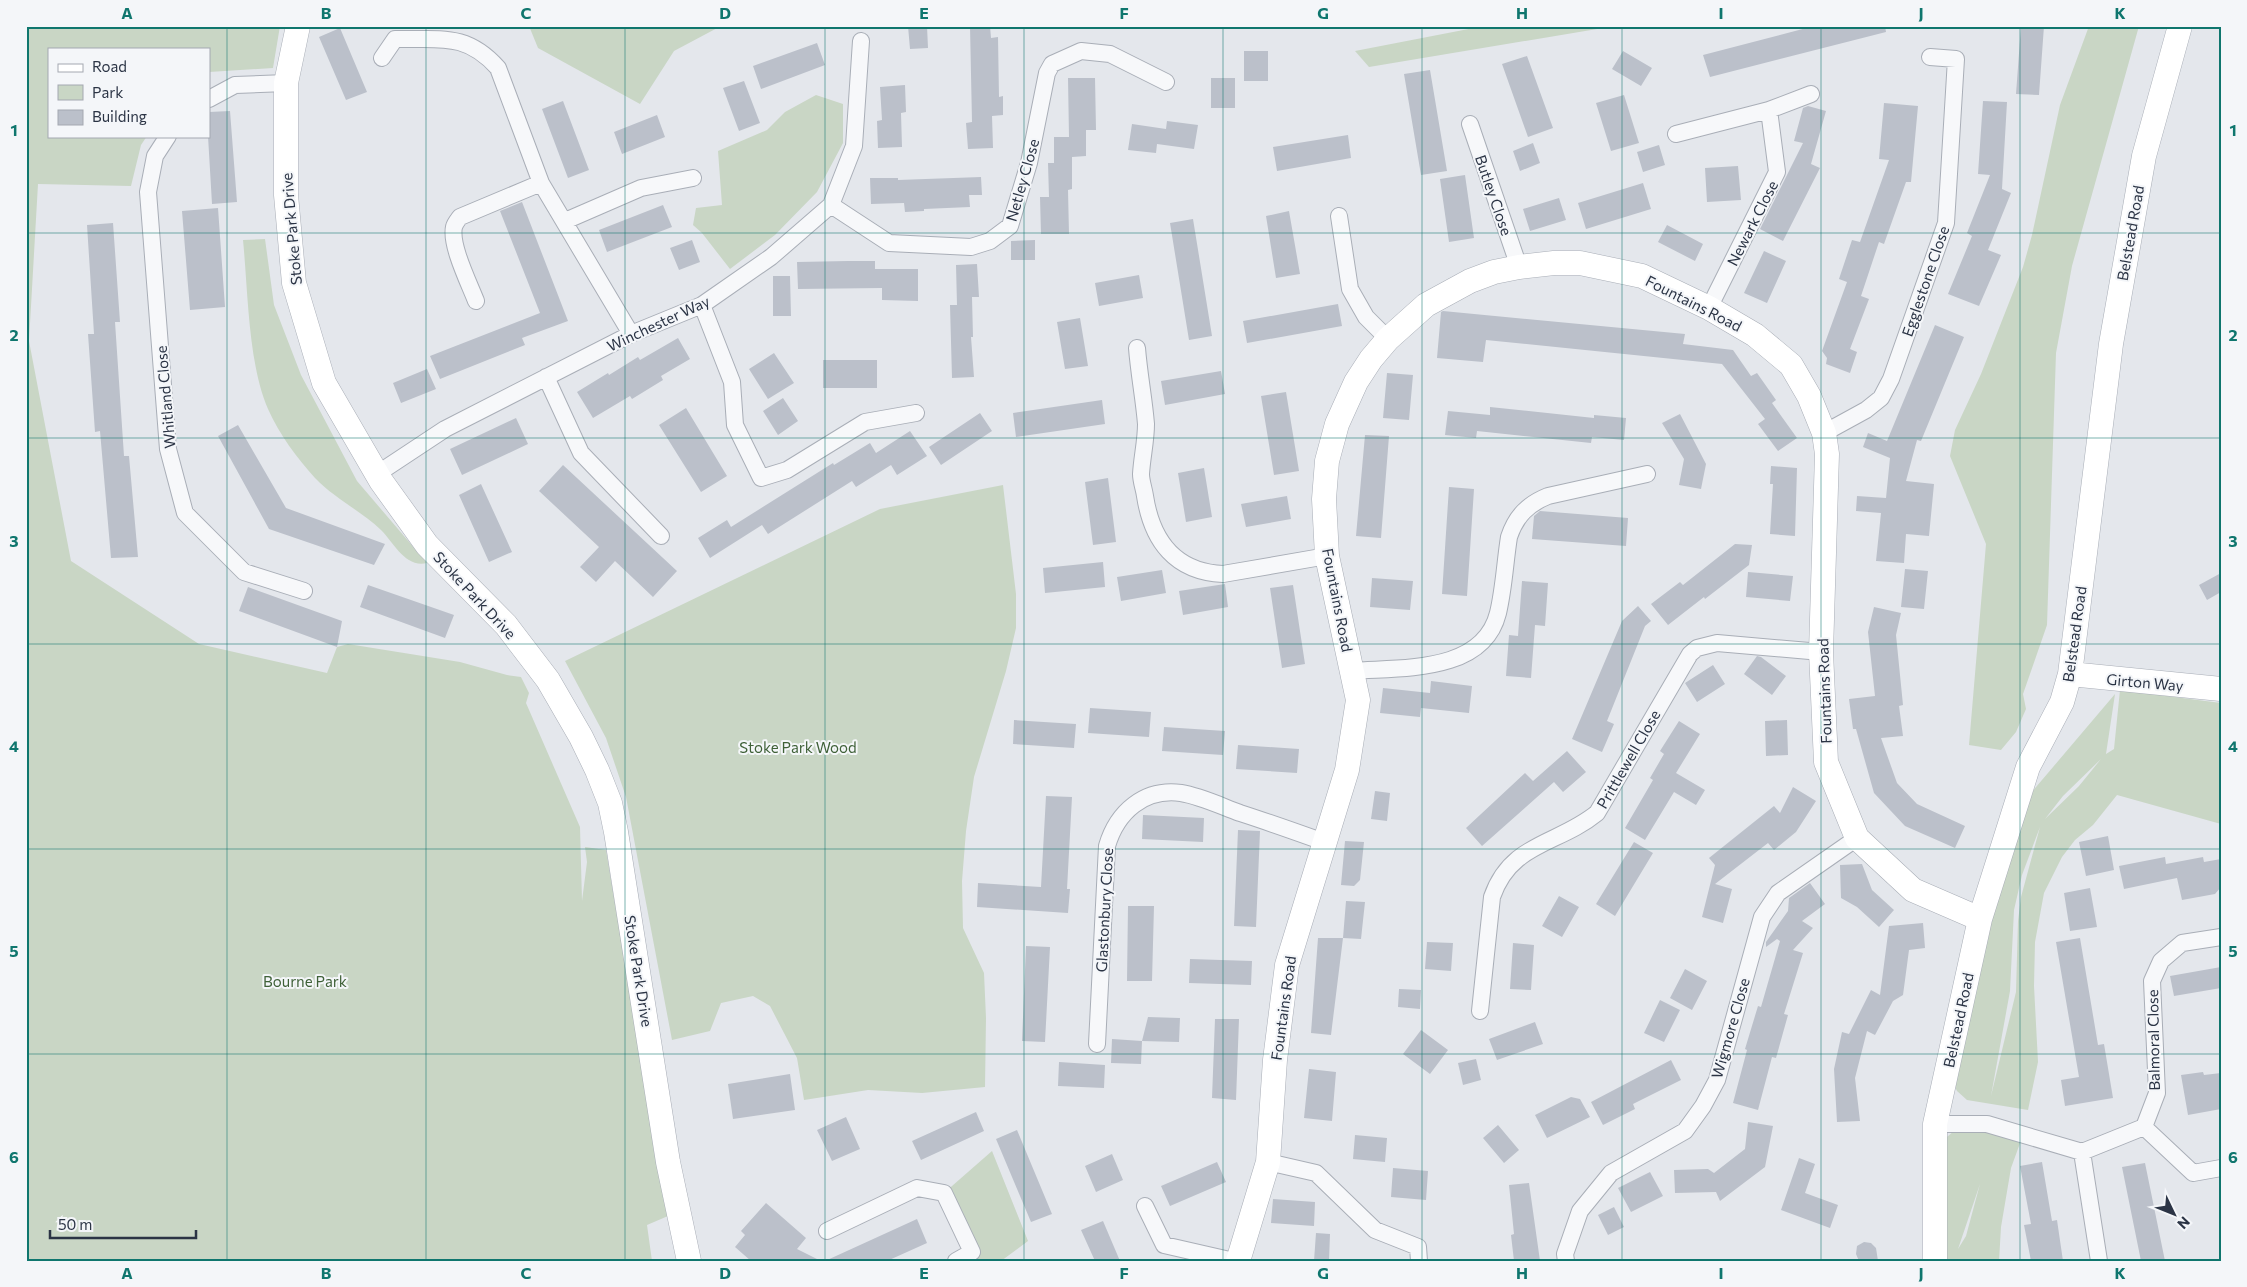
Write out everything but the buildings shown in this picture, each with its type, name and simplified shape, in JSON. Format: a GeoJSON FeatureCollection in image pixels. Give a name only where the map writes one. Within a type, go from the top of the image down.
{"type":"FeatureCollection","features":[{"type":"Feature","properties":{"kind":"street","name":"Stoke Park Drive"},"geometry":{"type":"LineString","coordinates":[[298,26],[286,83],[286,196],[294,283],[324,383],[377,474],[427,544],[506,625],[548,680],[581,737],[597,770],[610,803],[616,832],[668,1162],[689,1261]]}},
{"type":"Feature","properties":{"kind":"street","name":"Belstead Road"},"geometry":{"type":"LineString","coordinates":[[1935,1261],[1935,1124],[1980,920],[2028,767],[2062,702],[2070,674],[2111,344],[2144,156],[2180,26]]}},
{"type":"Feature","properties":{"kind":"street"},"geometry":{"type":"LineString","coordinates":[[382,58],[395,39],[459,41],[475,47],[498,68],[541,183],[631,334]]}},
{"type":"Feature","properties":{"kind":"street","name":"Winchester Way"},"geometry":{"type":"LineString","coordinates":[[377,474],[444,429],[631,334],[702,305],[771,257],[831,204],[854,146],[862,41]]}},
{"type":"Feature","properties":{"kind":"street","name":"Netley Close"},"geometry":{"type":"LineString","coordinates":[[831,204],[889,243],[971,247],[990,241],[1010,226],[1030,163],[1047,73],[1052,64],[1081,51],[1110,54],[1166,82]]}},
{"type":"Feature","properties":{"kind":"street","name":"Egglestone Close"},"geometry":{"type":"LineString","coordinates":[[1824,433],[1866,410],[1881,398],[1891,379],[1946,223],[1956,58],[1930,57]]}},
{"type":"Feature","properties":{"kind":"street"},"geometry":{"type":"LineString","coordinates":[[210,98],[235,85],[286,83]]}},
{"type":"Feature","properties":{"kind":"street"},"geometry":{"type":"LineString","coordinates":[[1676,134],[1769,110],[1811,94]]}},
{"type":"Feature","properties":{"kind":"street","name":"Newark Close"},"geometry":{"type":"LineString","coordinates":[[1709,308],[1777,172],[1769,110]]}},
{"type":"Feature","properties":{"kind":"street","name":"Butley Close"},"geometry":{"type":"LineString","coordinates":[[1470,124],[1518,267]]}},
{"type":"Feature","properties":{"kind":"street","name":"Whitland Close"},"geometry":{"type":"LineString","coordinates":[[167,138],[155,156],[148,192],[168,449],[185,513],[244,572],[304,591]]}},
{"type":"Feature","properties":{"kind":"street"},"geometry":{"type":"LineString","coordinates":[[565,221],[641,188],[693,178]]}},
{"type":"Feature","properties":{"kind":"street"},"geometry":{"type":"LineString","coordinates":[[476,301],[458,252],[454,225],[460,217],[541,183]]}},
{"type":"Feature","properties":{"kind":"street"},"geometry":{"type":"LineString","coordinates":[[1339,216],[1350,289],[1366,317],[1388,338]]}},
{"type":"Feature","properties":{"kind":"street","name":"Fountains Road"},"geometry":{"type":"LineString","coordinates":[[1145,1206],[1164,1245],[1236,1261],[1268,1162],[1275,1060],[1286,965],[1347,770],[1358,700],[1327,556],[1324,499],[1327,461],[1331,442],[1344,406],[1356,382],[1388,338],[1426,305],[1470,281],[1518,267],[1554,263],[1580,263],[1642,276],[1709,308],[1755,335],[1791,365],[1810,396],[1824,433],[1827,454],[1821,652],[1826,762],[1857,838],[1913,890],[1980,920]]}},
{"type":"Feature","properties":{"kind":"street"},"geometry":{"type":"LineString","coordinates":[[702,305],[732,382],[735,425],[760,478],[787,470],[865,422],[916,413]]}},
{"type":"Feature","properties":{"kind":"street"},"geometry":{"type":"LineString","coordinates":[[1136,348],[1146,422],[1146,441],[1141,475],[1148,516],[1160,542],[1168,552],[1188,566],[1217,574],[1327,556]]}},
{"type":"Feature","properties":{"kind":"street"},"geometry":{"type":"LineString","coordinates":[[546,377],[581,453],[661,536]]}},
{"type":"Feature","properties":{"kind":"street"},"geometry":{"type":"LineString","coordinates":[[1352,671],[1435,665],[1458,658],[1468,652],[1486,635],[1497,614],[1509,537],[1522,512],[1538,500],[1548,496],[1647,474]]}},
{"type":"Feature","properties":{"kind":"street","name":"Prittlewell Close"},"geometry":{"type":"LineString","coordinates":[[1480,1011],[1492,897],[1500,878],[1521,855],[1582,824],[1597,813],[1609,796],[1683,662],[1690,654],[1697,648],[1717,643],[1821,652]]}},
{"type":"Feature","properties":{"kind":"street","name":"Girton Way"},"geometry":{"type":"LineString","coordinates":[[2070,674],[2221,689]]}},
{"type":"Feature","properties":{"kind":"street","name":"Glastonbury Close"},"geometry":{"type":"LineString","coordinates":[[1098,1044],[1107,846],[1114,825],[1127,809],[1146,798],[1158,794],[1183,793],[1324,842]]}},
{"type":"Feature","properties":{"kind":"street","name":"Wigmore Close"},"geometry":{"type":"LineString","coordinates":[[1566,1261],[1565,1254],[1580,1211],[1612,1173],[1685,1131],[1703,1106],[1717,1080],[1762,917],[1778,893],[1857,838]]}},
{"type":"Feature","properties":{"kind":"street","name":"Balmoral Close"},"geometry":{"type":"LineString","coordinates":[[2144,1127],[2157,1093],[2152,981],[2161,961],[2182,943],[2221,937]]}},
{"type":"Feature","properties":{"kind":"street"},"geometry":{"type":"LineString","coordinates":[[1935,1124],[1988,1124],[2082,1152],[2144,1127],[2193,1173],[2221,1168]]}},
{"type":"Feature","properties":{"kind":"street"},"geometry":{"type":"LineString","coordinates":[[2082,1152],[2099,1261]]}},
{"type":"Feature","properties":{"kind":"street"},"geometry":{"type":"LineString","coordinates":[[1268,1162],[1316,1173],[1375,1230],[1418,1247],[1419,1261]]}},
{"type":"Feature","properties":{"kind":"street"},"geometry":{"type":"LineString","coordinates":[[827,1231],[917,1188],[944,1194],[972,1252],[956,1261]]}},
{"type":"Feature","properties":{"kind":"green space","name":"Bourne Park"},"geometry":{"type":"Polygon","coordinates":[[[26,26],[280,26],[273,68],[210,72],[210,48],[48,48],[48,138],[146,138],[141,145],[131,186],[38,184],[29,341],[71,561],[199,644],[327,673],[337,647],[348,644],[460,662],[521,677],[529,693],[526,703],[580,827],[582,901],[587,862],[585,847],[606,850],[668,1216],[647,1225],[652,1261],[26,1261],[26,26]]]}},
{"type":"Feature","properties":{"kind":"green space"},"geometry":{"type":"Polygon","coordinates":[[[529,26],[721,26],[674,51],[640,104],[538,48],[529,26]]]}},
{"type":"Feature","properties":{"kind":"green space"},"geometry":{"type":"Polygon","coordinates":[[[1484,26],[1615,26],[1369,67],[1355,51],[1484,26]]]}},
{"type":"Feature","properties":{"kind":"green space"},"geometry":{"type":"Polygon","coordinates":[[[2089,26],[2139,26],[2072,266],[2056,353],[2047,625],[2023,694],[2026,709],[2016,732],[2001,750],[1969,745],[1986,544],[1950,456],[1955,430],[1981,374],[2023,267],[2032,235],[2060,105],[2089,26]]]}},
{"type":"Feature","properties":{"kind":"green space"},"geometry":{"type":"Polygon","coordinates":[[[816,95],[843,104],[843,143],[817,192],[775,235],[730,269],[702,233],[693,225],[696,208],[722,205],[718,151],[767,130],[785,112],[816,95]]]}},
{"type":"Feature","properties":{"kind":"green space"},"geometry":{"type":"Polygon","coordinates":[[[265,239],[274,305],[301,375],[357,481],[427,563],[419,564],[406,558],[373,523],[322,485],[295,454],[272,418],[261,391],[256,370],[243,240],[265,239]]]}},
{"type":"Feature","properties":{"kind":"green space","name":"Stoke Park Wood"},"geometry":{"type":"Polygon","coordinates":[[[1003,485],[1016,594],[1016,628],[1006,671],[974,777],[966,831],[962,881],[963,928],[984,973],[986,1018],[985,1087],[922,1093],[868,1090],[804,1100],[797,1058],[770,1006],[753,996],[721,1003],[710,1031],[672,1040],[626,797],[606,738],[565,661],[880,509],[1003,485]]]}},
{"type":"Feature","properties":{"kind":"green space"},"geometry":{"type":"Polygon","coordinates":[[[2120,690],[2221,703],[2221,824],[2117,795],[2093,825],[2075,840],[2062,857],[2044,893],[2035,942],[2034,986],[2038,1062],[2028,1110],[1967,1100],[1957,1091],[1947,1071],[2003,826],[2115,694],[2106,754],[2114,749],[2120,690]],[[2101,759],[2063,796],[2045,819],[2079,786],[2101,759]],[[2040,827],[2022,875],[2014,910],[2010,991],[1991,1096],[2016,992],[2018,921],[2021,897],[2040,827]]]}},
{"type":"Feature","properties":{"kind":"green space"},"geometry":{"type":"Polygon","coordinates":[[[1963,1128],[2023,1135],[2011,1168],[2001,1227],[1999,1261],[1923,1261],[1924,1215],[1935,1147],[1954,1131],[1963,1128]],[[1980,1184],[1958,1249],[1966,1236],[1980,1184]]]}},
{"type":"Feature","properties":{"kind":"green space"},"geometry":{"type":"Polygon","coordinates":[[[992,1151],[1028,1241],[1001,1261],[974,1261],[944,1193],[992,1151]]]}}]}
